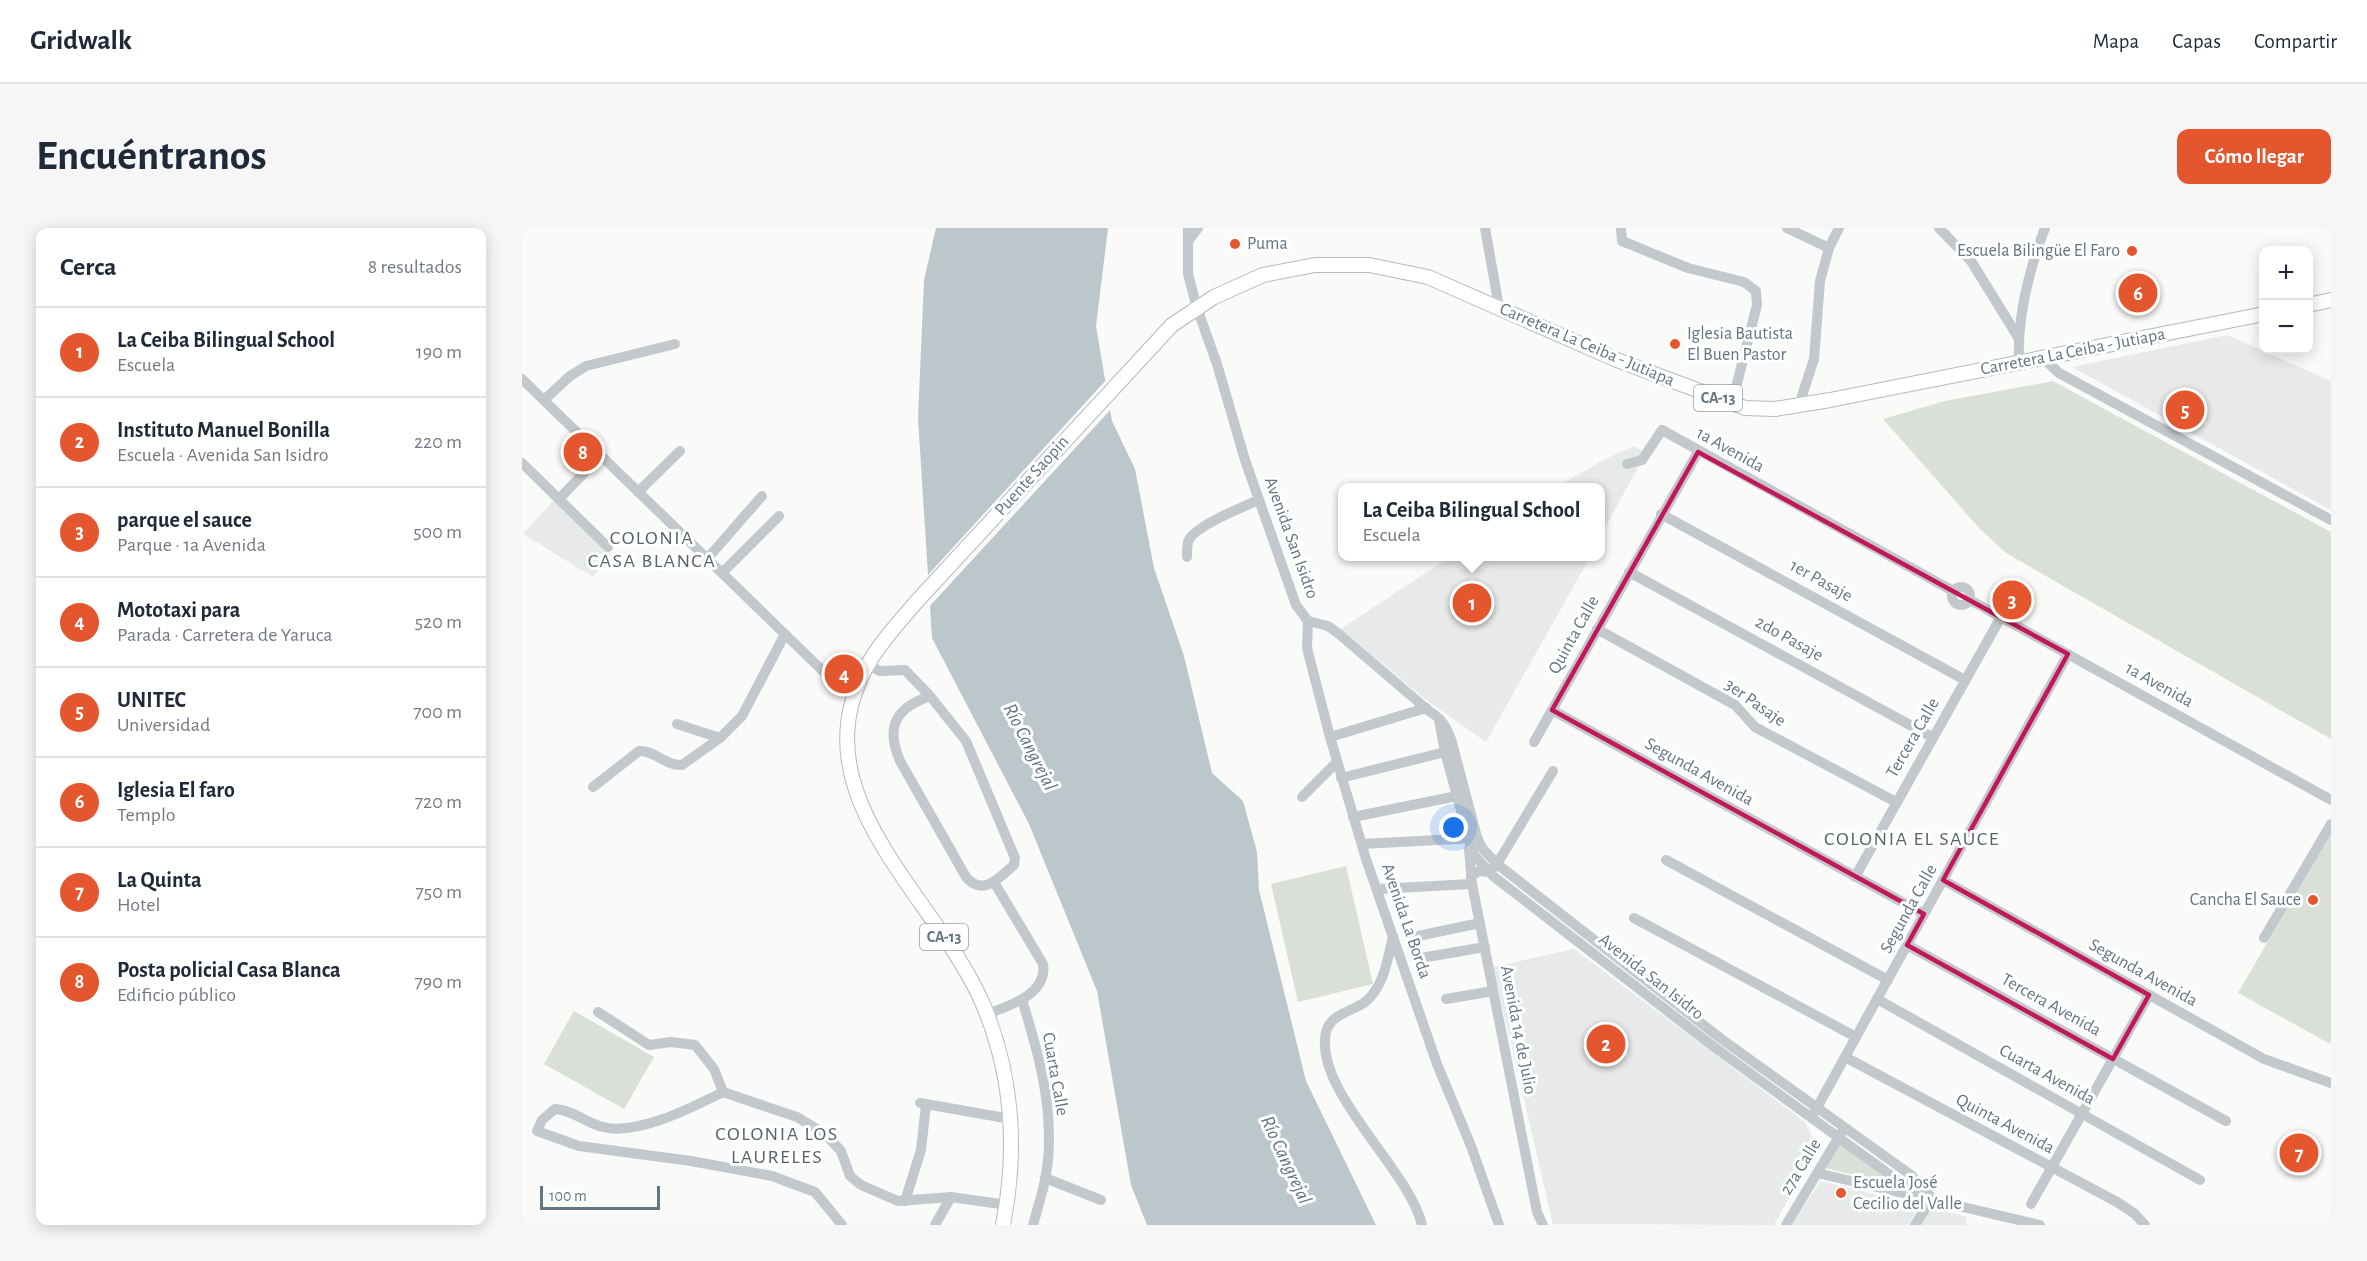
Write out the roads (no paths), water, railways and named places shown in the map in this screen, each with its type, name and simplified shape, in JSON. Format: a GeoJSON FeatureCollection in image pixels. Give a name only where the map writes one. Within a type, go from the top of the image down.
{"type":"FeatureCollection","features":[{"type":"Feature","properties":{"kind":"main road","name":"Carretera La Ceiba - Jutiapa"},"geometry":{"type":"LineString","coordinates":[[1145,352],[1172,325],[1228,289],[1263,275],[1298,266],[1336,264],[1370,265],[1428,277],[1617,360],[1745,408],[1761,409],[1799,405],[2259,315]]}},
{"type":"Feature","properties":{"kind":"main road"},"geometry":{"type":"LineString","coordinates":[[2313,304],[2331,300]]}},
{"type":"Feature","properties":{"kind":"main road","name":"Puente Saopin"},"geometry":{"type":"LineString","coordinates":[[868,665],[883,641],[918,600],[1145,352]]}},
{"type":"Feature","properties":{"kind":"main road","name":"CA-13"},"geometry":{"type":"LineString","coordinates":[[868,665],[856,690],[848,715],[847,744],[850,777],[859,803],[878,838],[965,968],[987,1014],[1003,1070],[1011,1119],[1012,1158],[1003,1225]]}},
{"type":"Feature","properties":{"kind":"street","name":"Avenida San Isidro"},"geometry":{"type":"LineString","coordinates":[[1188,228],[1188,274],[1197,308],[1259,500],[1296,605],[1308,621],[1328,626],[1346,639],[1446,726],[1451,739],[1457,796],[1473,838]]}},
{"type":"Feature","properties":{"kind":"street"},"geometry":{"type":"LineString","coordinates":[[1189,240],[1198,228]]}},
{"type":"Feature","properties":{"kind":"street"},"geometry":{"type":"LineString","coordinates":[[1485,228],[1499,307]]}},
{"type":"Feature","properties":{"kind":"street"},"geometry":{"type":"LineString","coordinates":[[1621,228],[1622,241],[1688,268],[1744,282],[1756,291],[1757,305],[1732,403]]}},
{"type":"Feature","properties":{"kind":"street"},"geometry":{"type":"LineString","coordinates":[[1787,228],[1829,248]]}},
{"type":"Feature","properties":{"kind":"street"},"geometry":{"type":"LineString","coordinates":[[1799,405],[1814,359],[1820,281],[1829,248],[1839,228]]}},
{"type":"Feature","properties":{"kind":"street"},"geometry":{"type":"LineString","coordinates":[[1939,228],[1971,261],[2018,337]]}},
{"type":"Feature","properties":{"kind":"street"},"geometry":{"type":"LineString","coordinates":[[2019,363],[2018,337],[2036,252],[2045,228]]}},
{"type":"Feature","properties":{"kind":"street"},"geometry":{"type":"LineString","coordinates":[[544,400],[570,376],[586,366],[675,344]]}},
{"type":"Feature","properties":{"kind":"street"},"geometry":{"type":"LineString","coordinates":[[2043,358],[2059,373],[2331,520]]}},
{"type":"Feature","properties":{"kind":"street"},"geometry":{"type":"LineString","coordinates":[[522,380],[826,674],[856,690]]}},
{"type":"Feature","properties":{"kind":"street","name":"1a Avenida"},"geometry":{"type":"LineString","coordinates":[[1627,464],[1642,460],[1662,430],[1698,452],[1953,591],[1952,597],[1957,604],[1966,604],[1970,600],[2331,800]]}},
{"type":"Feature","properties":{"kind":"street"},"geometry":{"type":"LineString","coordinates":[[638,492],[680,451]]}},
{"type":"Feature","properties":{"kind":"street","name":"Quinta Calle"},"geometry":{"type":"LineString","coordinates":[[1534,742],[1698,452]]}},
{"type":"Feature","properties":{"kind":"street"},"geometry":{"type":"LineString","coordinates":[[559,499],[600,456]]}},
{"type":"Feature","properties":{"kind":"street"},"geometry":{"type":"LineString","coordinates":[[522,464],[608,547]]}},
{"type":"Feature","properties":{"kind":"street"},"geometry":{"type":"LineString","coordinates":[[706,559],[762,496]]}},
{"type":"Feature","properties":{"kind":"street"},"geometry":{"type":"LineString","coordinates":[[1187,557],[1188,541],[1194,534],[1259,500]]}},
{"type":"Feature","properties":{"kind":"street","name":"1er Pasaje"},"geometry":{"type":"LineString","coordinates":[[1661,514],[1965,680]]}},
{"type":"Feature","properties":{"kind":"street"},"geometry":{"type":"LineString","coordinates":[[722,573],[779,516]]}},
{"type":"Feature","properties":{"kind":"street","name":"2do Pasaje"},"geometry":{"type":"LineString","coordinates":[[1629,572],[1932,737]]}},
{"type":"Feature","properties":{"kind":"street","name":"Tercera Calle"},"geometry":{"type":"LineString","coordinates":[[1855,877],[2001,617]]}},
{"type":"Feature","properties":{"kind":"street","name":"Avenida La Borda"},"geometry":{"type":"LineString","coordinates":[[1308,621],[1307,648],[1353,817],[1437,1064],[1472,1146],[1499,1225]]}},
{"type":"Feature","properties":{"kind":"street","name":"3er Pasaje"},"geometry":{"type":"LineString","coordinates":[[1597,629],[1735,705],[1755,727],[1896,802]]}},
{"type":"Feature","properties":{"kind":"street"},"geometry":{"type":"LineString","coordinates":[[593,787],[639,751],[648,752],[670,764],[681,765],[720,738],[748,707],[784,634]]}},
{"type":"Feature","properties":{"kind":"street","name":"Segunda Calle"},"geometry":{"type":"LineString","coordinates":[[1815,1112],[2068,654]]}},
{"type":"Feature","properties":{"kind":"street"},"geometry":{"type":"LineString","coordinates":[[868,665],[880,671],[905,670],[930,696],[966,741],[1014,858],[1014,865],[994,882],[979,887],[973,885],[966,877],[900,761],[893,744],[894,725],[910,703],[930,696]]}},
{"type":"Feature","properties":{"kind":"street"},"geometry":{"type":"LineString","coordinates":[[1330,738],[1426,708]]}},
{"type":"Feature","properties":{"kind":"street","name":"Segunda Avenida"},"geometry":{"type":"LineString","coordinates":[[1552,710],[1924,914]]}},
{"type":"Feature","properties":{"kind":"street","name":"Avenida San Isidro"},"geometry":{"type":"LineString","coordinates":[[1438,717],[1445,752],[1455,771],[1473,838],[1474,855],[1842,1131],[1900,1182],[1932,1198]]}},
{"type":"Feature","properties":{"kind":"street"},"geometry":{"type":"LineString","coordinates":[[677,724],[720,738]]}},
{"type":"Feature","properties":{"kind":"street"},"geometry":{"type":"LineString","coordinates":[[1341,778],[1445,752]]}},
{"type":"Feature","properties":{"kind":"street"},"geometry":{"type":"LineString","coordinates":[[1302,797],[1337,762]]}},
{"type":"Feature","properties":{"kind":"street"},"geometry":{"type":"LineString","coordinates":[[1377,889],[1472,880],[1479,871],[1493,868],[1553,771]]}},
{"type":"Feature","properties":{"kind":"street"},"geometry":{"type":"LineString","coordinates":[[1353,817],[1457,796]]}},
{"type":"Feature","properties":{"kind":"street"},"geometry":{"type":"LineString","coordinates":[[2264,938],[2331,824]]}},
{"type":"Feature","properties":{"kind":"street"},"geometry":{"type":"LineString","coordinates":[[1362,844],[1473,838]]}},
{"type":"Feature","properties":{"kind":"street","name":"Avenida 14 de Julio"},"geometry":{"type":"LineString","coordinates":[[1473,838],[1472,880],[1537,1212],[1543,1225]]}},
{"type":"Feature","properties":{"kind":"street"},"geometry":{"type":"LineString","coordinates":[[1666,860],[1888,980]]}},
{"type":"Feature","properties":{"kind":"street","name":"Segunda Avenida"},"geometry":{"type":"LineString","coordinates":[[1943,880],[2264,1059],[2331,1083]]}},
{"type":"Feature","properties":{"kind":"street"},"geometry":{"type":"LineString","coordinates":[[987,1014],[1022,1000],[1041,982],[1045,974],[1043,964],[994,882]]}},
{"type":"Feature","properties":{"kind":"street"},"geometry":{"type":"LineString","coordinates":[[1634,918],[1856,1037]]}},
{"type":"Feature","properties":{"kind":"street"},"geometry":{"type":"LineString","coordinates":[[1418,936],[1480,923]]}},
{"type":"Feature","properties":{"kind":"street"},"geometry":{"type":"LineString","coordinates":[[1393,936],[1385,968],[1376,988],[1365,1002],[1331,1021],[1326,1032],[1326,1055],[1338,1084],[1408,1194],[1422,1225]]}},
{"type":"Feature","properties":{"kind":"street","name":"Tercera Avenida"},"geometry":{"type":"LineString","coordinates":[[1907,945],[2226,1121]]}},
{"type":"Feature","properties":{"kind":"street"},"geometry":{"type":"LineString","coordinates":[[1422,958],[1485,947]]}},
{"type":"Feature","properties":{"kind":"street"},"geometry":{"type":"LineString","coordinates":[[1446,999],[1493,991]]}},
{"type":"Feature","properties":{"kind":"street"},"geometry":{"type":"LineString","coordinates":[[2031,1204],[2149,995]]}},
{"type":"Feature","properties":{"kind":"street","name":"Cuarta Avenida"},"geometry":{"type":"LineString","coordinates":[[1877,999],[2200,1180]]}},
{"type":"Feature","properties":{"kind":"street","name":"Cuarta Calle"},"geometry":{"type":"LineString","coordinates":[[1022,1000],[1031,1028],[1046,1096],[1048,1133],[1045,1178],[1033,1225]]}},
{"type":"Feature","properties":{"kind":"street"},"geometry":{"type":"LineString","coordinates":[[598,1012],[649,1045],[671,1041],[695,1045],[714,1069],[723,1092]]}},
{"type":"Feature","properties":{"kind":"street","name":"Quinta Avenida"},"geometry":{"type":"LineString","coordinates":[[1845,1057],[2117,1202],[2135,1214],[2145,1225]]}},
{"type":"Feature","properties":{"kind":"street"},"geometry":{"type":"LineString","coordinates":[[842,1225],[815,1192],[772,1176],[692,1161],[579,1146],[537,1131],[542,1120],[555,1110],[565,1110],[601,1127],[611,1129],[636,1126],[676,1116],[723,1092],[796,1117],[825,1134],[841,1151],[850,1176],[861,1185],[898,1201],[951,1197],[1007,1205]]}},
{"type":"Feature","properties":{"kind":"street"},"geometry":{"type":"LineString","coordinates":[[905,1201],[921,1150],[923,1104],[1011,1119]]}},
{"type":"Feature","properties":{"kind":"street","name":"27a Calle"},"geometry":{"type":"LineString","coordinates":[[1786,1225],[1842,1131]]}},
{"type":"Feature","properties":{"kind":"street","name":"Avenida San Isidro"},"geometry":{"type":"LineString","coordinates":[[1817,1173],[2040,1225]]}},
{"type":"Feature","properties":{"kind":"street"},"geometry":{"type":"LineString","coordinates":[[1045,1178],[1101,1200]]}},
{"type":"Feature","properties":{"kind":"street"},"geometry":{"type":"LineString","coordinates":[[935,1225],[951,1197]]}},
{"type":"Feature","properties":{"kind":"street"},"geometry":{"type":"LineString","coordinates":[[1915,1225],[1932,1198]]}},
{"type":"Feature","properties":{"kind":"water","name":"Río Cangrejal"},"geometry":{"type":"Polygon","coordinates":[[[936,228],[1108,228],[1096,326],[1112,421],[1135,469],[1154,568],[1184,656],[1212,773],[1243,801],[1257,852],[1259,890],[1306,1081],[1376,1225],[1147,1225],[1131,1185],[1097,991],[1029,824],[932,638],[918,418],[924,280],[936,228]]]}},
{"type":"Feature","properties":{"kind":"place","name":"Puma"},"geometry":{"type":"Point","coordinates":[1235,244]}},
{"type":"Feature","properties":{"kind":"place","name":"Escuela Bilingüe El Faro"},"geometry":{"type":"Point","coordinates":[2132,251]}},
{"type":"Feature","properties":{"kind":"place","name":"Iglesia El faro"},"geometry":{"type":"Point","coordinates":[2138,293]}},
{"type":"Feature","properties":{"kind":"place","name":"Iglesia Bautista El Buen Pastor"},"geometry":{"type":"Point","coordinates":[1675,344]}},
{"type":"Feature","properties":{"kind":"place","name":"UNITEC"},"geometry":{"type":"Point","coordinates":[2185,410]}},
{"type":"Feature","properties":{"kind":"place","name":"Posta policial Casa Blanca"},"geometry":{"type":"Point","coordinates":[583,452]}},
{"type":"Feature","properties":{"kind":"place","name":"parque el sauce"},"geometry":{"type":"Point","coordinates":[2012,600]}},
{"type":"Feature","properties":{"kind":"place","name":"La Ceiba Bilingual School"},"geometry":{"type":"Point","coordinates":[1472,603]}},
{"type":"Feature","properties":{"kind":"place","name":"Mototaxi para"},"geometry":{"type":"Point","coordinates":[844,674]}},
{"type":"Feature","properties":{"kind":"place","name":"Cancha El Sauce"},"geometry":{"type":"Point","coordinates":[2313,900]}},
{"type":"Feature","properties":{"kind":"place","name":"Instituto Manuel Bonilla"},"geometry":{"type":"Point","coordinates":[1606,1044]}},
{"type":"Feature","properties":{"kind":"place","name":"La Quinta"},"geometry":{"type":"Point","coordinates":[2299,1153]}},
{"type":"Feature","properties":{"kind":"place","name":"Escuela José Cecilio del Valle"},"geometry":{"type":"Point","coordinates":[1841,1193]}},
{"type":"Feature","properties":{"kind":"district","name":"COLONIA CASA BLANCA"},"geometry":{"type":"Point","coordinates":[652,550]}},
{"type":"Feature","properties":{"kind":"district","name":"COLONIA EL SAUCE"},"geometry":{"type":"Point","coordinates":[1912,839]}},
{"type":"Feature","properties":{"kind":"district","name":"COLONIA LOS LAURELES"},"geometry":{"type":"Point","coordinates":[777,1146]}}]}
